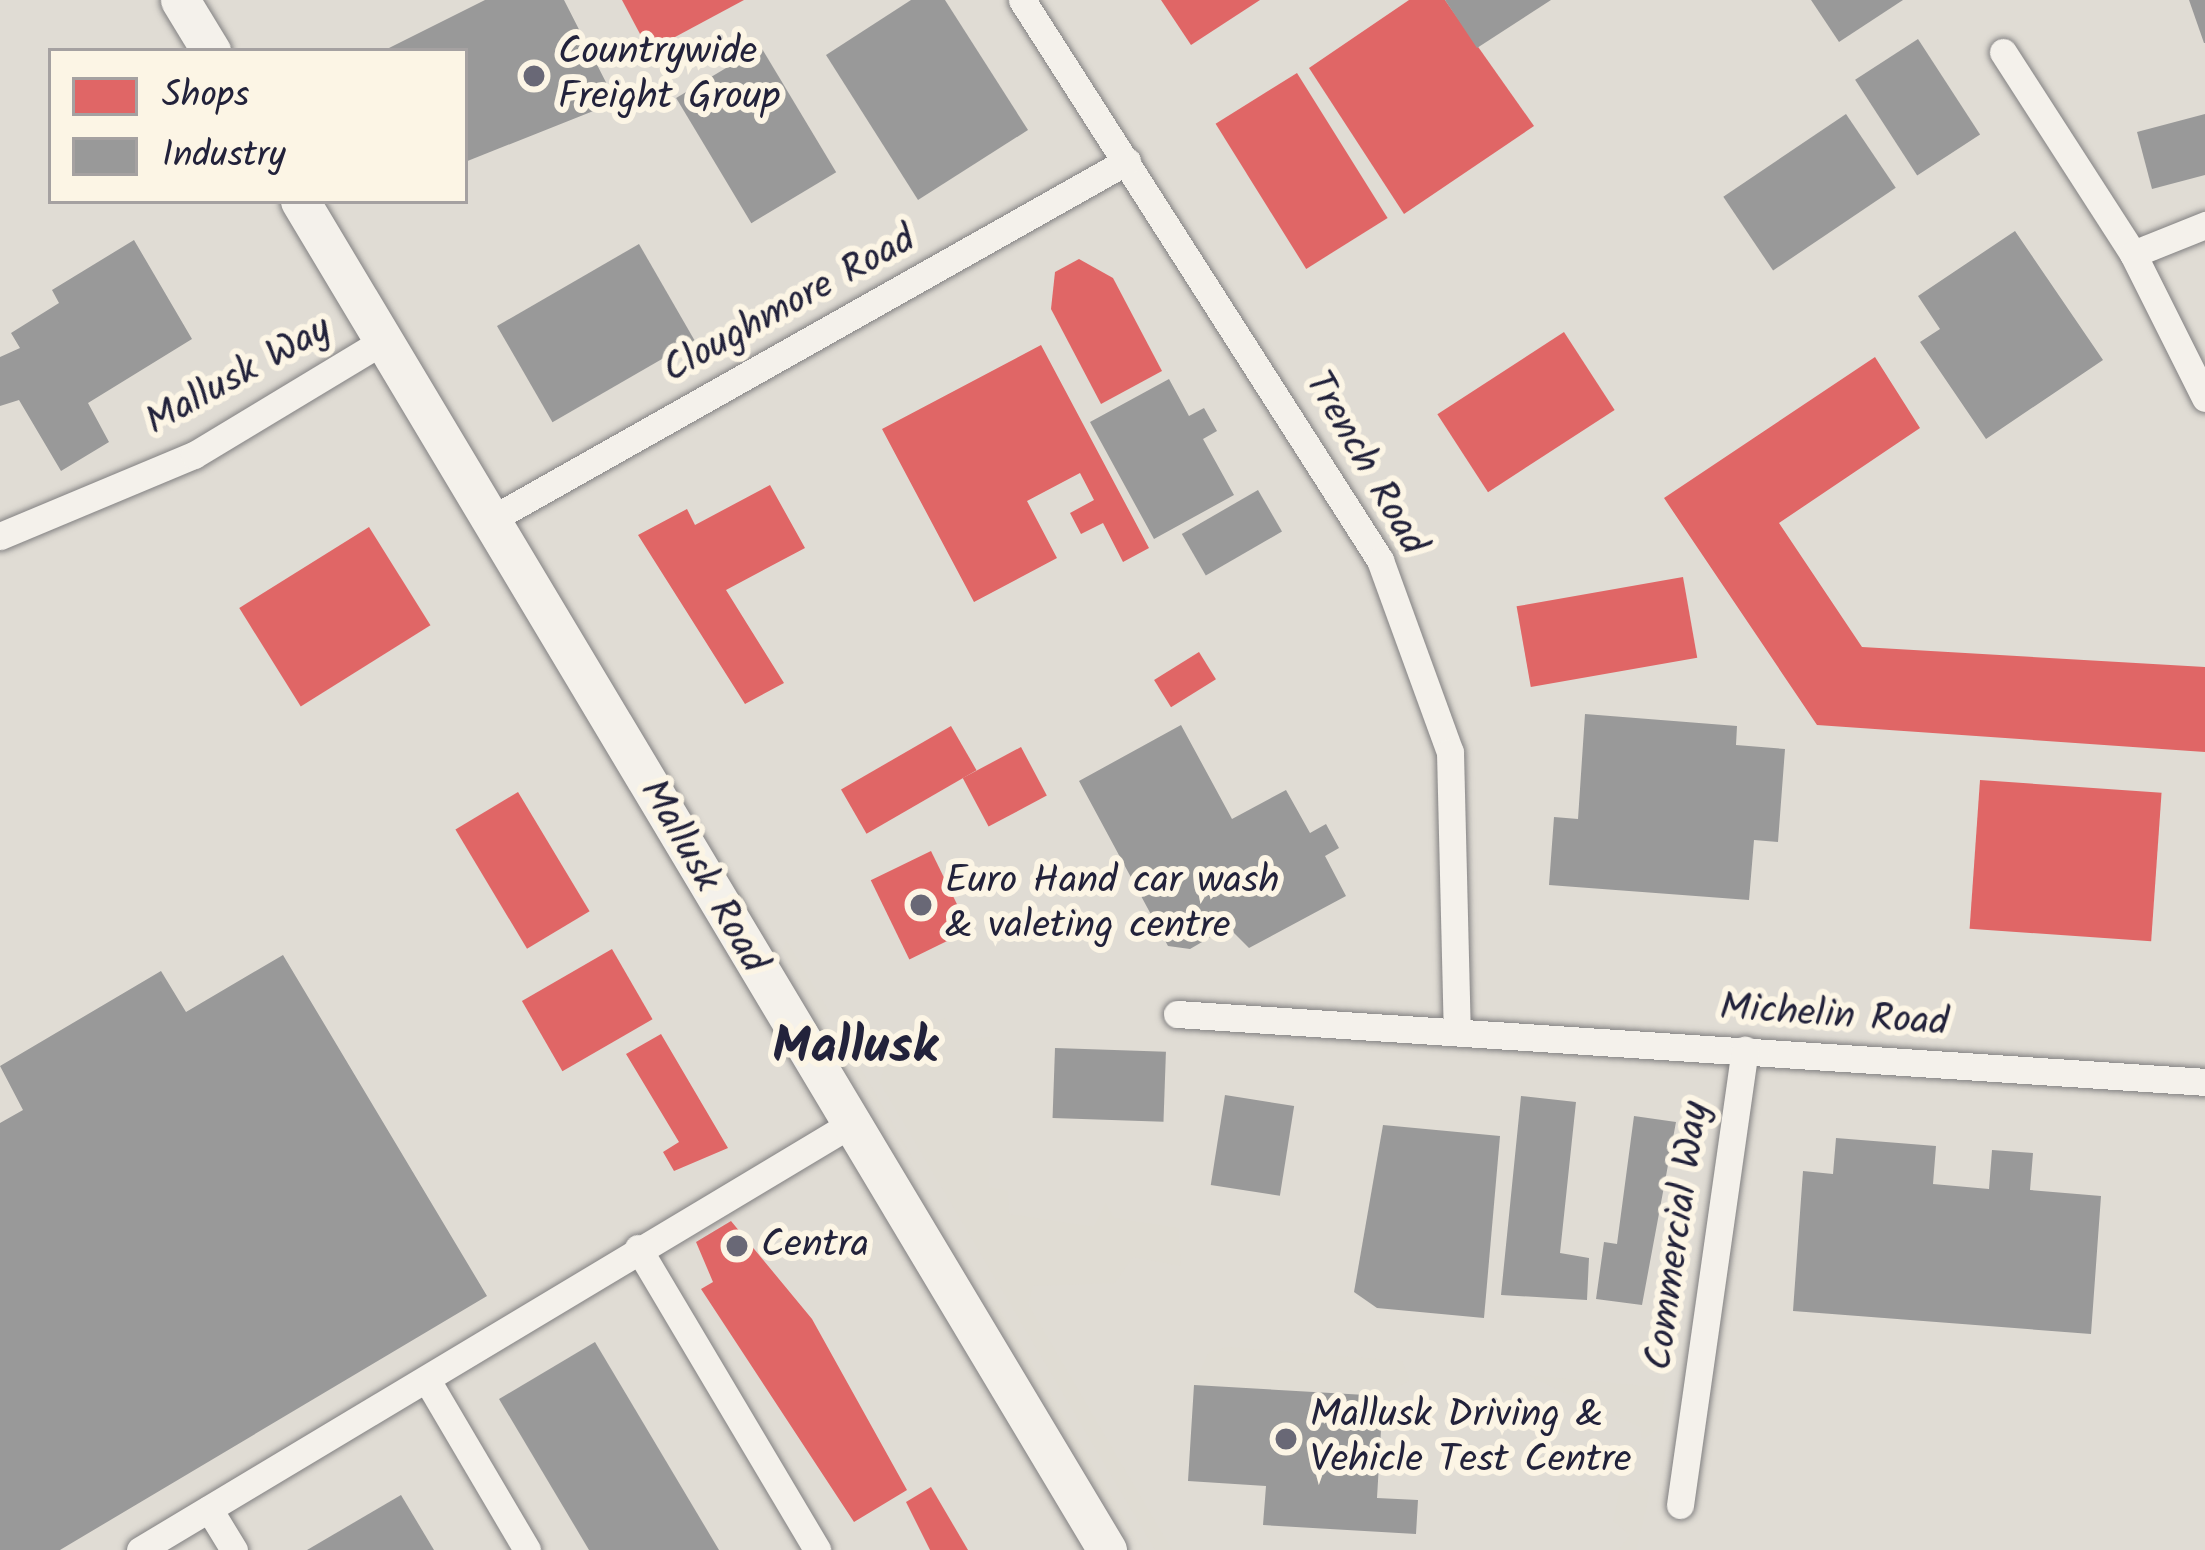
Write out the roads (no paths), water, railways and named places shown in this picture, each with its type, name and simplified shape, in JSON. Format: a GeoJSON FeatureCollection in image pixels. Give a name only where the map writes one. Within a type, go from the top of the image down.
{"type":"FeatureCollection","features":[{"type":"Feature","properties":{"kind":"main road"},"geometry":{"type":"LineString","coordinates":[[180,0],[209,48]]}},
{"type":"Feature","properties":{"kind":"main road","name":"Mallusk Road"},"geometry":{"type":"LineString","coordinates":[[302,204],[1107,1550]]}},
{"type":"Feature","properties":{"kind":"street","name":"Trench Road"},"geometry":{"type":"LineString","coordinates":[[1022,0],[1351,508],[1428,675],[1461,838],[1457,1031]]}},
{"type":"Feature","properties":{"kind":"street"},"geometry":{"type":"LineString","coordinates":[[2002,52],[2133,254],[2205,398]]}},
{"type":"Feature","properties":{"kind":"street","name":"Cloughmore Road"},"geometry":{"type":"LineString","coordinates":[[492,519],[1127,161]]}},
{"type":"Feature","properties":{"kind":"street"},"geometry":{"type":"LineString","coordinates":[[2133,254],[2205,225]]}},
{"type":"Feature","properties":{"kind":"street","name":"Mallusk Way"},"geometry":{"type":"LineString","coordinates":[[0,536],[194,455],[383,341]]}},
{"type":"Feature","properties":{"kind":"street","name":"Michelin Road"},"geometry":{"type":"LineString","coordinates":[[1177,1014],[2205,1082]]}},
{"type":"Feature","properties":{"kind":"street","name":"Commercial Way"},"geometry":{"type":"LineString","coordinates":[[1680,1505],[1745,1050]]}},
{"type":"Feature","properties":{"kind":"street"},"geometry":{"type":"LineString","coordinates":[[140,1550],[850,1124]]}},
{"type":"Feature","properties":{"kind":"street"},"geometry":{"type":"LineString","coordinates":[[638,1249],[817,1550]]}},
{"type":"Feature","properties":{"kind":"street"},"geometry":{"type":"LineString","coordinates":[[427,1380],[527,1550]]}},
{"type":"Feature","properties":{"kind":"street"},"geometry":{"type":"LineString","coordinates":[[209,1509],[234,1550]]}},
{"type":"Feature","properties":{"kind":"place","name":"Countrywide Freight Group"},"geometry":{"type":"Point","coordinates":[534,76]}},
{"type":"Feature","properties":{"kind":"place","name":"Euro Hand car wash & valeting centre"},"geometry":{"type":"Point","coordinates":[921,905]}},
{"type":"Feature","properties":{"kind":"place","name":"Centra"},"geometry":{"type":"Point","coordinates":[737,1246]}},
{"type":"Feature","properties":{"kind":"place","name":"Mallusk Driving & Vehicle Test Centre"},"geometry":{"type":"Point","coordinates":[1286,1439]}},
{"type":"Feature","properties":{"kind":"district","name":"Mallusk"},"geometry":{"type":"Point","coordinates":[855,1049]}}]}
